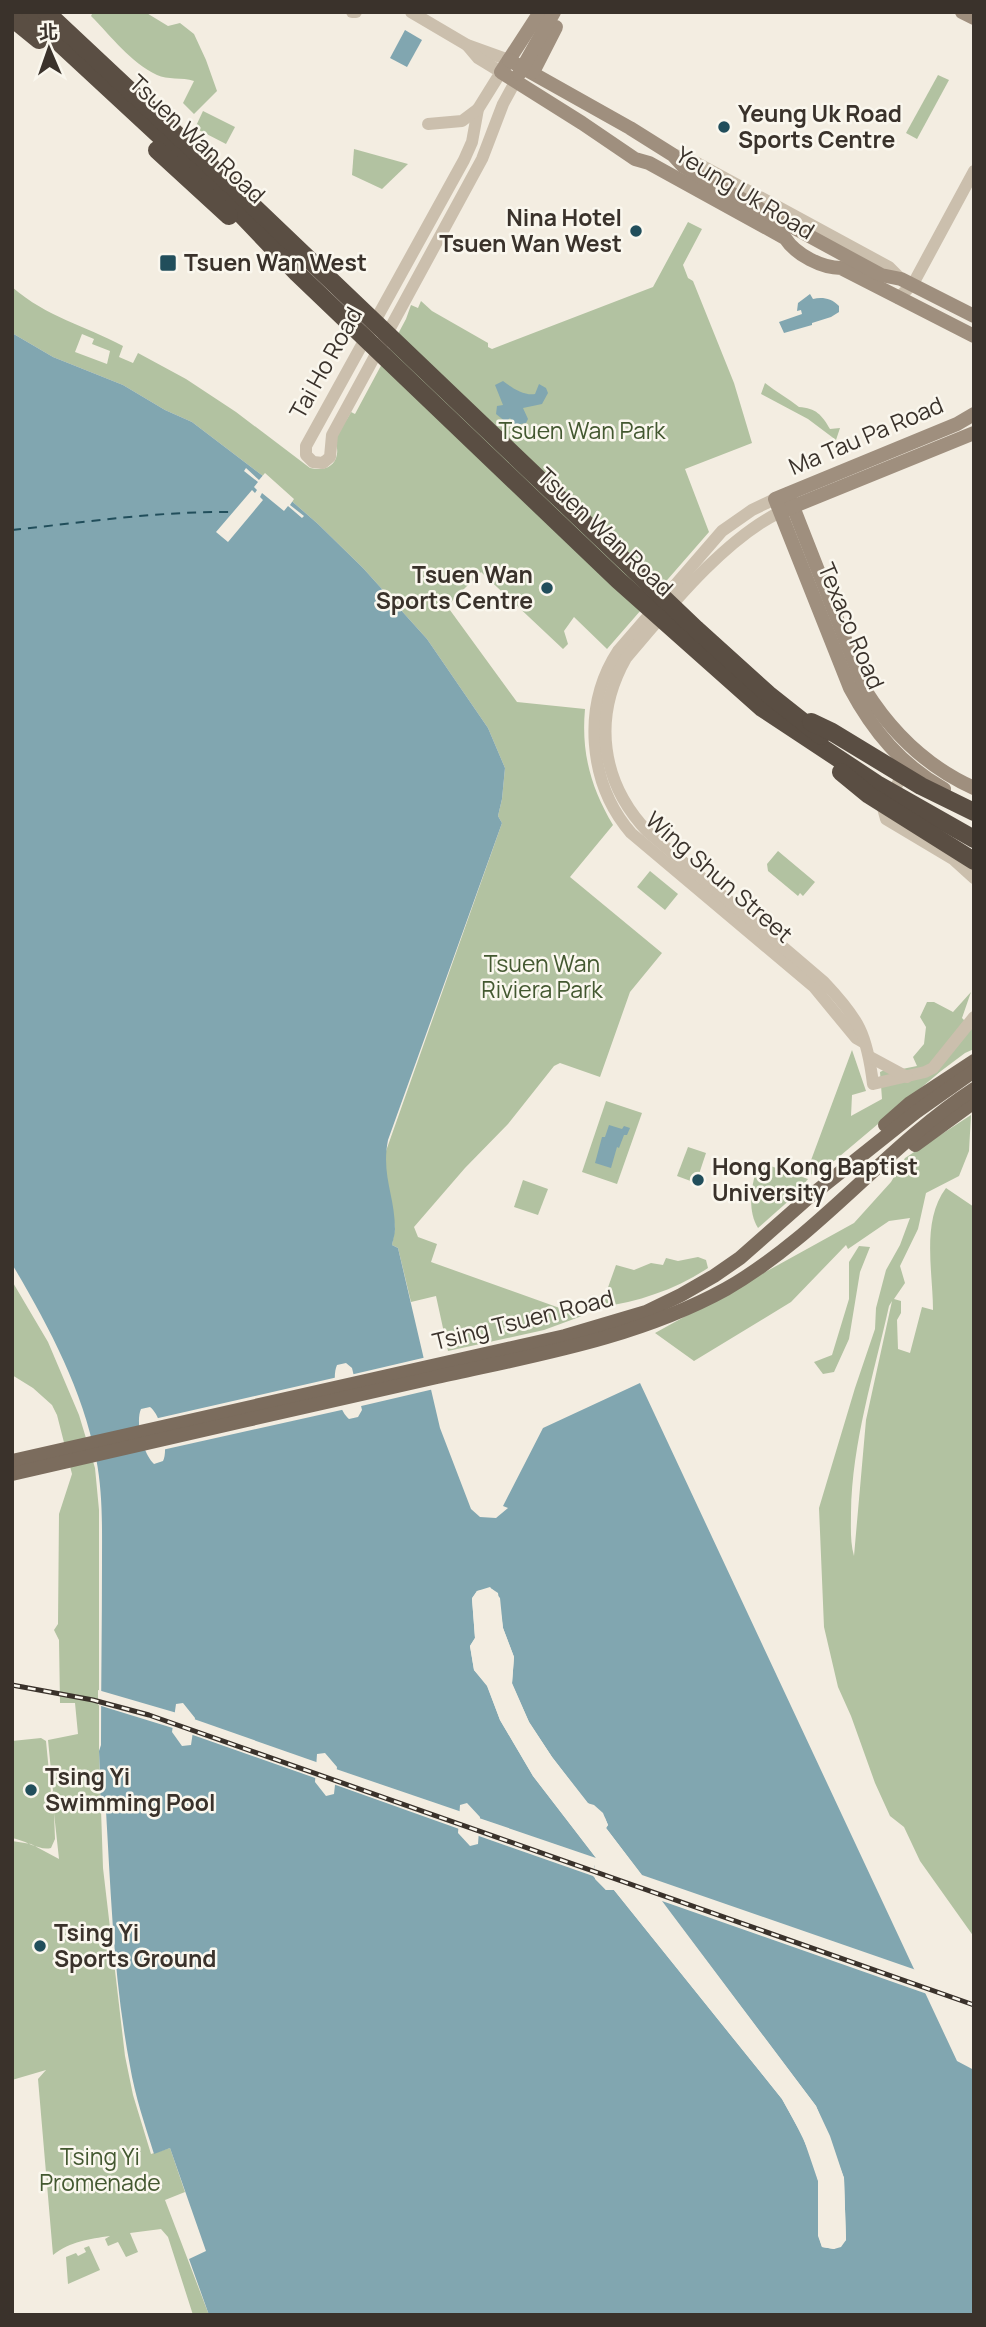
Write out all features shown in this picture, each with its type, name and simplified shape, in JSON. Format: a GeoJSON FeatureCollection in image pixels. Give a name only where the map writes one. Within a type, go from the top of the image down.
{"type":"FeatureCollection","features":[{"type":"Feature","properties":{"kind":"highway","name":"Tsuen Wan Road"},"geometry":{"type":"LineString","coordinates":[[46,12],[787,718],[877,785],[974,839]]}},
{"type":"Feature","properties":{"kind":"highway"},"geometry":{"type":"LineString","coordinates":[[59,12],[212,152],[300,245],[320,272]]}},
{"type":"Feature","properties":{"kind":"highway"},"geometry":{"type":"LineString","coordinates":[[12,18],[25,26],[209,199],[297,273]]}},
{"type":"Feature","properties":{"kind":"highway","name":"Tsuen Wan Road"},"geometry":{"type":"LineString","coordinates":[[25,26],[216,188],[297,273],[618,580],[753,701],[787,718],[974,829]]}},
{"type":"Feature","properties":{"kind":"highway"},"geometry":{"type":"LineString","coordinates":[[787,718],[832,733],[921,786],[974,812]]}},
{"type":"Feature","properties":{"kind":"highway"},"geometry":{"type":"LineString","coordinates":[[787,718],[869,795],[974,861]]}},
{"type":"Feature","properties":{"kind":"main road","name":"Tai Ho Road"},"geometry":{"type":"LineString","coordinates":[[500,72],[540,12]]}},
{"type":"Feature","properties":{"kind":"main road","name":"Tai Ho Road"},"geometry":{"type":"LineString","coordinates":[[515,82],[528,70],[554,12]]}},
{"type":"Feature","properties":{"kind":"main road"},"geometry":{"type":"LineString","coordinates":[[528,70],[562,12]]}},
{"type":"Feature","properties":{"kind":"main road"},"geometry":{"type":"LineString","coordinates":[[962,12],[974,19]]}},
{"type":"Feature","properties":{"kind":"main road","name":"Yeung Uk Road"},"geometry":{"type":"LineString","coordinates":[[509,60],[673,155],[692,172],[791,227],[881,275],[907,282],[974,316]]}},
{"type":"Feature","properties":{"kind":"main road","name":"Yeung Uk Road"},"geometry":{"type":"LineString","coordinates":[[500,72],[582,122],[635,159],[649,163],[785,239],[791,248],[828,268],[841,268],[974,335]]}},
{"type":"Feature","properties":{"kind":"main road","name":"Ma Tau Pa Road"},"geometry":{"type":"LineString","coordinates":[[784,503],[974,414]]}},
{"type":"Feature","properties":{"kind":"main road","name":"Ma Tau Pa Road"},"geometry":{"type":"LineString","coordinates":[[784,503],[974,433]]}},
{"type":"Feature","properties":{"kind":"main road","name":"Texaco Road"},"geometry":{"type":"LineString","coordinates":[[784,503],[850,688],[871,723],[913,760],[974,788]]}},
{"type":"Feature","properties":{"kind":"main road","name":"Texaco Road"},"geometry":{"type":"LineString","coordinates":[[913,760],[922,776],[974,803]]}},
{"type":"Feature","properties":{"kind":"main road"},"geometry":{"type":"LineString","coordinates":[[808,1198],[850,1155],[911,1103],[974,1061]]}},
{"type":"Feature","properties":{"kind":"main road","name":"Tsing Tsuen Road"},"geometry":{"type":"LineString","coordinates":[[12,1461],[565,1336],[668,1309],[740,1258],[808,1198],[916,1112],[974,1072]]}},
{"type":"Feature","properties":{"kind":"main road","name":"Tsing Tsuen Road"},"geometry":{"type":"LineString","coordinates":[[12,1474],[567,1348],[736,1282],[841,1201],[917,1132],[974,1089]]}},
{"type":"Feature","properties":{"kind":"main road"},"geometry":{"type":"LineString","coordinates":[[841,1201],[974,1102]]}},
{"type":"Feature","properties":{"kind":"street"},"geometry":{"type":"LineString","coordinates":[[411,12],[467,45],[509,60]]}},
{"type":"Feature","properties":{"kind":"street"},"geometry":{"type":"LineString","coordinates":[[467,45],[478,58],[500,72]]}},
{"type":"Feature","properties":{"kind":"street","name":"Tai Ho Road"},"geometry":{"type":"LineString","coordinates":[[500,72],[478,109],[472,142],[464,160],[306,446],[306,455],[313,462],[323,463],[330,457],[332,435],[482,159],[503,104],[515,82]]}},
{"type":"Feature","properties":{"kind":"street"},"geometry":{"type":"LineString","coordinates":[[428,124],[462,121],[478,109]]}},
{"type":"Feature","properties":{"kind":"street"},"geometry":{"type":"LineString","coordinates":[[898,298],[974,171]]}},
{"type":"Feature","properties":{"kind":"street","name":"Wing Shun Street"},"geometry":{"type":"LineString","coordinates":[[784,503],[734,542],[626,658],[606,716],[605,737],[609,763],[615,784],[637,820],[824,982],[856,1018],[870,1057],[873,1084],[907,1077]]}},
{"type":"Feature","properties":{"kind":"street"},"geometry":{"type":"LineString","coordinates":[[913,760],[883,808],[886,818],[898,821],[953,859],[974,878]]}},
{"type":"Feature","properties":{"kind":"street"},"geometry":{"type":"LineString","coordinates":[[898,821],[922,776]]}},
{"type":"Feature","properties":{"kind":"street"},"geometry":{"type":"LineString","coordinates":[[870,1057],[907,1077],[925,1072],[937,1065],[974,1017]]}},
{"type":"Feature","properties":{"kind":"green space"},"geometry":{"type":"Polygon","coordinates":[[[93,12],[145,12],[168,26],[180,23],[194,34],[217,91],[194,114],[183,103],[194,81],[161,77],[148,70],[130,56],[91,16],[93,12]]]}},
{"type":"Feature","properties":{"kind":"green space"},"geometry":{"type":"Polygon","coordinates":[[[938,75],[949,80],[917,139],[906,133],[938,75]]]}},
{"type":"Feature","properties":{"kind":"green space"},"geometry":{"type":"Polygon","coordinates":[[[203,111],[235,127],[226,144],[195,128],[203,111]]]}},
{"type":"Feature","properties":{"kind":"green space"},"geometry":{"type":"Polygon","coordinates":[[[354,149],[408,164],[382,189],[352,175],[354,149]]]}},
{"type":"Feature","properties":{"kind":"green space"},"geometry":{"type":"Polygon","coordinates":[[[688,222],[702,229],[683,265],[688,278],[693,281],[734,383],[752,443],[685,469],[709,532],[607,649],[574,617],[564,631],[568,644],[563,649],[481,572],[447,606],[517,702],[585,709],[589,770],[613,825],[570,877],[662,953],[630,992],[600,1077],[560,1063],[554,1066],[508,1124],[465,1168],[414,1227],[418,1237],[437,1244],[431,1262],[582,1316],[544,1330],[448,1351],[436,1296],[411,1302],[398,1248],[392,1245],[395,1228],[386,1178],[386,1151],[502,823],[498,816],[505,768],[488,728],[427,639],[363,568],[318,524],[263,476],[192,422],[165,410],[123,385],[53,357],[12,333],[12,287],[53,314],[123,346],[119,357],[133,363],[138,353],[186,379],[236,412],[310,468],[319,469],[334,463],[338,434],[351,412],[355,414],[411,305],[418,308],[421,301],[432,311],[488,343],[488,347],[492,349],[653,287],[688,222]],[[82,334],[75,352],[107,364],[110,351],[92,344],[94,339],[82,334]]]}},
{"type":"Feature","properties":{"kind":"green space"},"geometry":{"type":"Polygon","coordinates":[[[765,383],[799,407],[818,413],[830,429],[840,428],[836,440],[808,419],[761,394],[765,383]]]}},
{"type":"Feature","properties":{"kind":"green space"},"geometry":{"type":"Polygon","coordinates":[[[778,851],[815,882],[803,896],[800,893],[798,896],[768,871],[767,864],[778,851]]]}},
{"type":"Feature","properties":{"kind":"green space"},"geometry":{"type":"Polygon","coordinates":[[[650,871],[678,894],[665,910],[637,887],[650,871]]]}},
{"type":"Feature","properties":{"kind":"green space"},"geometry":{"type":"Polygon","coordinates":[[[971,992],[962,1018],[974,1030],[974,1049],[941,1071],[815,1177],[807,1171],[852,1050],[866,1091],[852,1095],[851,1116],[882,1099],[880,1072],[893,1066],[902,1069],[917,1066],[913,1057],[924,1044],[926,1027],[920,1017],[927,1002],[934,1002],[953,1012],[971,992]]]}},
{"type":"Feature","properties":{"kind":"green space"},"geometry":{"type":"Polygon","coordinates":[[[606,1101],[642,1113],[617,1184],[582,1172],[606,1101]]]}},
{"type":"Feature","properties":{"kind":"green space"},"geometry":{"type":"Polygon","coordinates":[[[971,1115],[969,1151],[959,1176],[926,1193],[918,1229],[900,1266],[905,1283],[894,1299],[901,1301],[901,1313],[897,1320],[898,1349],[910,1353],[922,1307],[933,1310],[931,1231],[938,1201],[946,1188],[974,1207],[974,1937],[920,1861],[904,1827],[890,1816],[838,1687],[824,1627],[819,1508],[875,1329],[876,1308],[886,1270],[900,1245],[910,1218],[889,1221],[848,1249],[846,1245],[791,1302],[694,1361],[655,1333],[854,1223],[891,1182],[905,1158],[971,1115]],[[892,1301],[855,1460],[851,1513],[854,1556],[866,1420],[892,1301]]]}},
{"type":"Feature","properties":{"kind":"green space"},"geometry":{"type":"Polygon","coordinates":[[[688,1147],[706,1153],[696,1183],[677,1176],[688,1147]]]}},
{"type":"Feature","properties":{"kind":"green space"},"geometry":{"type":"Polygon","coordinates":[[[759,1162],[808,1179],[793,1197],[758,1228],[751,1204],[752,1186],[759,1162]]]}},
{"type":"Feature","properties":{"kind":"green space"},"geometry":{"type":"Polygon","coordinates":[[[523,1180],[548,1189],[538,1215],[514,1207],[523,1180]]]}},
{"type":"Feature","properties":{"kind":"green space"},"geometry":{"type":"Polygon","coordinates":[[[859,1246],[870,1247],[860,1272],[849,1339],[834,1372],[823,1374],[814,1362],[832,1355],[849,1299],[849,1262],[859,1246]]]}},
{"type":"Feature","properties":{"kind":"green space"},"geometry":{"type":"Polygon","coordinates":[[[698,1257],[706,1260],[708,1268],[683,1282],[643,1298],[601,1307],[616,1265],[634,1270],[651,1263],[663,1265],[666,1258],[678,1261],[698,1257]]]}},
{"type":"Feature","properties":{"kind":"green space","name":"Tsing Yi Promenade"},"geometry":{"type":"Polygon","coordinates":[[[12,1281],[48,1342],[79,1415],[95,1468],[99,1510],[99,1751],[103,1868],[125,2056],[133,2095],[151,2154],[170,2148],[185,2192],[165,2200],[209,2315],[193,2315],[168,2237],[161,2229],[130,2233],[138,2252],[126,2257],[118,2242],[108,2246],[105,2239],[110,2236],[73,2244],[53,2255],[38,2079],[46,2070],[12,2080],[12,1841],[29,1844],[12,1838],[12,1741],[41,1738],[46,1741],[51,1793],[53,1791],[48,1740],[78,1734],[75,1703],[60,1703],[59,1640],[54,1630],[58,1624],[59,1514],[72,1474],[52,1405],[33,1388],[12,1375],[12,1281]],[[54,1813],[55,1839],[51,1848],[34,1846],[59,1859],[54,1813]]]}},
{"type":"Feature","properties":{"kind":"green space"},"geometry":{"type":"Polygon","coordinates":[[[89,2246],[100,2270],[68,2284],[66,2257],[76,2253],[78,2256],[86,2252],[84,2248],[89,2246]]]}},
{"type":"Feature","properties":{"kind":"water"},"geometry":{"type":"Polygon","coordinates":[[[405,30],[422,40],[407,67],[390,58],[405,30]]]}},
{"type":"Feature","properties":{"kind":"water"},"geometry":{"type":"Polygon","coordinates":[[[810,294],[813,299],[833,301],[839,306],[839,312],[812,325],[784,333],[779,322],[802,314],[801,310],[797,311],[798,303],[810,294]]]}},
{"type":"Feature","properties":{"kind":"water"},"geometry":{"type":"Polygon","coordinates":[[[12,333],[53,357],[123,385],[165,410],[192,422],[263,476],[363,568],[427,639],[488,728],[505,768],[498,816],[502,823],[388,1140],[386,1153],[395,1231],[392,1245],[398,1248],[440,1428],[471,1509],[480,1517],[496,1518],[508,1508],[503,1506],[543,1428],[640,1383],[957,2061],[974,2070],[974,2315],[209,2315],[189,2259],[206,2251],[170,2148],[154,2154],[132,2077],[120,2003],[106,1811],[101,1810],[100,1785],[97,1784],[101,1745],[102,1538],[96,1458],[73,1382],[12,1264],[12,333]],[[346,1363],[337,1365],[335,1385],[342,1409],[349,1419],[358,1417],[362,1410],[352,1368],[346,1363]],[[150,1407],[141,1409],[139,1415],[146,1453],[154,1464],[163,1461],[164,1441],[158,1417],[150,1407]],[[492,1589],[477,1591],[472,1599],[475,1638],[470,1646],[474,1670],[487,1685],[500,1720],[533,1776],[597,1859],[594,1860],[595,1879],[606,1890],[614,1890],[782,2099],[803,2138],[818,2180],[822,2247],[834,2249],[846,2240],[844,2178],[816,2106],[606,1828],[608,1825],[605,1818],[588,1803],[529,1722],[512,1683],[514,1657],[503,1628],[498,1593],[492,1589]],[[183,1703],[176,1704],[172,1732],[182,1746],[191,1745],[195,1718],[183,1703]],[[325,1753],[317,1754],[315,1782],[326,1796],[334,1794],[337,1767],[325,1753]],[[467,1803],[460,1805],[458,1833],[470,1846],[478,1844],[480,1817],[467,1803]]]}},
{"type":"Feature","properties":{"kind":"water"},"geometry":{"type":"Polygon","coordinates":[[[503,381],[527,394],[535,394],[539,384],[546,388],[548,393],[542,404],[523,408],[528,419],[526,423],[515,425],[510,418],[506,422],[496,414],[497,406],[503,405],[495,385],[503,381]]]}},
{"type":"Feature","properties":{"kind":"water"},"geometry":{"type":"Polygon","coordinates":[[[609,1125],[622,1129],[624,1126],[630,1128],[619,1148],[617,1147],[611,1168],[595,1163],[602,1137],[605,1137],[609,1125]]]}},
{"type":"Feature","properties":{"kind":"pier"},"geometry":{"type":"Polygon","coordinates":[[[246,468],[259,480],[265,473],[294,499],[290,505],[304,516],[302,518],[288,506],[284,511],[262,493],[260,497],[263,500],[228,542],[216,532],[252,490],[255,493],[257,490],[254,487],[258,482],[244,471],[246,468]]]}},
{"type":"Feature","properties":{"kind":"pier"},"geometry":{"type":"Polygon","coordinates":[[[427,1357],[434,1389],[357,1407],[350,1375],[427,1357]]]}},
{"type":"Feature","properties":{"kind":"pier"},"geometry":{"type":"Polygon","coordinates":[[[338,1377],[346,1409],[162,1450],[154,1419],[338,1377]]]}},
{"type":"Feature","properties":{"kind":"pier"},"geometry":{"type":"Polygon","coordinates":[[[490,1587],[500,1598],[503,1628],[514,1657],[512,1684],[529,1722],[587,1803],[603,1813],[608,1825],[606,1828],[642,1875],[919,1971],[930,1995],[662,1901],[816,2106],[830,2136],[844,2178],[846,2240],[841,2247],[822,2247],[818,2236],[818,2181],[803,2137],[782,2099],[614,1890],[606,1890],[593,1876],[476,1835],[476,1817],[596,1858],[533,1776],[500,1720],[487,1686],[474,1670],[470,1646],[475,1638],[472,1598],[477,1591],[490,1587]],[[489,1591],[480,1594],[476,1599],[479,1638],[474,1646],[477,1669],[490,1684],[514,1740],[536,1774],[600,1857],[594,1866],[597,1877],[607,1887],[617,1888],[785,2097],[806,2136],[821,2180],[821,2235],[825,2244],[838,2244],[842,2239],[840,2179],[812,2108],[604,1830],[600,1815],[585,1805],[549,1759],[526,1723],[509,1684],[511,1658],[499,1629],[496,1599],[489,1591]]]}},
{"type":"Feature","properties":{"kind":"pier"},"geometry":{"type":"Polygon","coordinates":[[[98,1690],[177,1713],[176,1729],[98,1705],[98,1690]]]}},
{"type":"Feature","properties":{"kind":"pier"},"geometry":{"type":"Polygon","coordinates":[[[191,1718],[319,1763],[318,1779],[190,1734],[191,1718]]]}},
{"type":"Feature","properties":{"kind":"pier"},"geometry":{"type":"Polygon","coordinates":[[[333,1768],[462,1812],[462,1830],[333,1784],[333,1768]]]}},
{"type":"Feature","properties":{"kind":"ferry route"},"geometry":{"type":"LineString","coordinates":[[12,530],[150,515],[234,512]]}},
{"type":"Feature","properties":{"kind":"railway"},"geometry":{"type":"LineString","coordinates":[[12,1685],[93,1700],[149,1715],[974,2005]]}},
{"type":"Feature","properties":{"kind":"place","name":"Yeung Uk Road Sports Centre"},"geometry":{"type":"Point","coordinates":[724,127]}},
{"type":"Feature","properties":{"kind":"place","name":"Nina Hotel Tsuen Wan West"},"geometry":{"type":"Point","coordinates":[636,231]}},
{"type":"Feature","properties":{"kind":"place","name":"Tsuen Wan West"},"geometry":{"type":"Point","coordinates":[168,263]}},
{"type":"Feature","properties":{"kind":"place","name":"Tsuen Wan Sports Centre"},"geometry":{"type":"Point","coordinates":[547,588]}},
{"type":"Feature","properties":{"kind":"place","name":"Hong Kong Baptist University"},"geometry":{"type":"Point","coordinates":[698,1180]}},
{"type":"Feature","properties":{"kind":"place","name":"Tsing Yi Swimming Pool"},"geometry":{"type":"Point","coordinates":[31,1790]}},
{"type":"Feature","properties":{"kind":"place","name":"Tsing Yi Sports Ground"},"geometry":{"type":"Point","coordinates":[40,1946]}},
{"type":"Feature","properties":{"kind":"park label","name":"Tsuen Wan Park"},"geometry":{"type":"Point","coordinates":[582,431]}},
{"type":"Feature","properties":{"kind":"park label","name":"Tsuen Wan Riviera Park"},"geometry":{"type":"Point","coordinates":[542,977]}}]}
